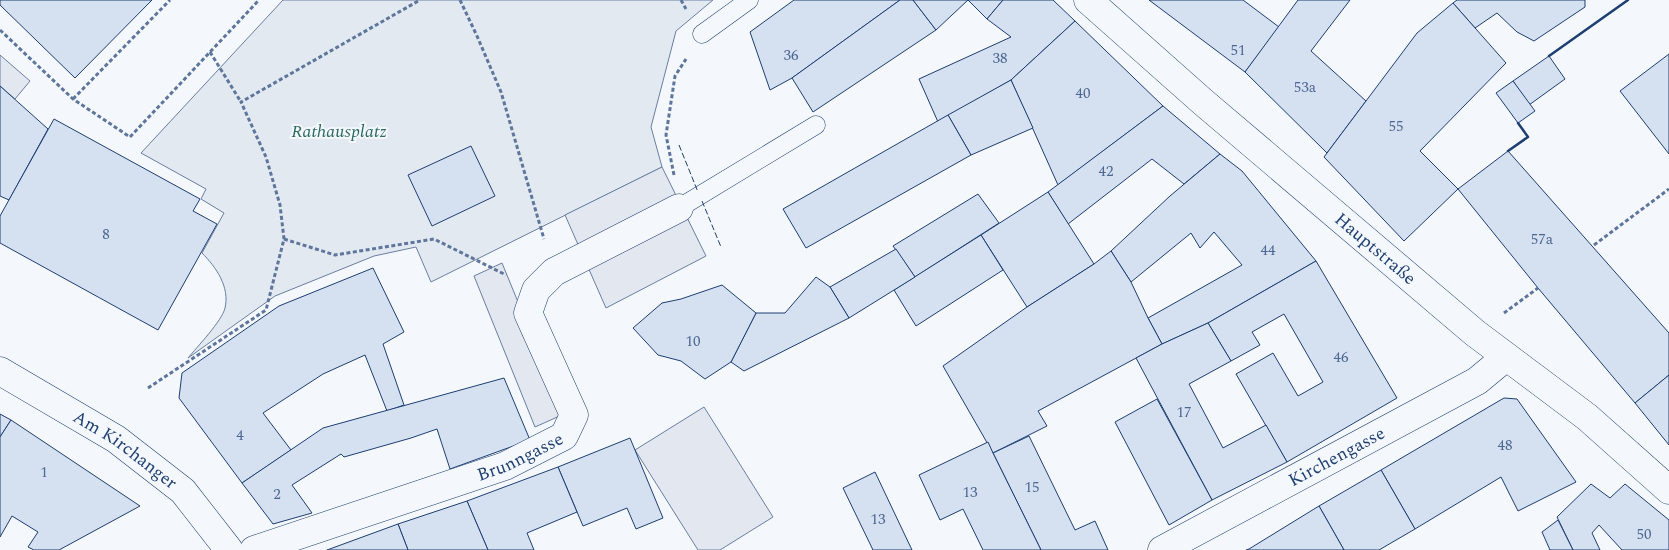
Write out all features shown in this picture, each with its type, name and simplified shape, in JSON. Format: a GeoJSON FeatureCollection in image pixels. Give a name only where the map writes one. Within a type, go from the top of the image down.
{"type":"FeatureCollection","features":[{"type":"Feature","properties":{"kind":"street","name":"Hauptstraße"},"geometry":{"type":"LineString","coordinates":[[1088,0],[1203,102],[1475,333],[1587,418],[1669,490]]}},
{"type":"Feature","properties":{"kind":"street"},"geometry":{"type":"LineString","coordinates":[[545,281],[680,208]]}},
{"type":"Feature","properties":{"kind":"street","name":"Brunngasse"},"geometry":{"type":"LineString","coordinates":[[254,550],[505,466],[564,436],[574,414],[528,313],[545,281]]}},
{"type":"Feature","properties":{"kind":"street","name":"Kirchengasse"},"geometry":{"type":"LineString","coordinates":[[1162,550],[1477,381],[1506,357]]}},
{"type":"Feature","properties":{"kind":"street","name":"Am Kirchanger"},"geometry":{"type":"LineString","coordinates":[[0,371],[116,438],[183,491],[229,550]]}},
{"type":"Feature","properties":{"kind":"lane"},"geometry":{"type":"LineString","coordinates":[[702,34],[749,0]]}},
{"type":"Feature","properties":{"kind":"lane"},"geometry":{"type":"LineString","coordinates":[[680,208],[816,125]]}},
{"type":"Feature","properties":{"kind":"path"},"geometry":{"type":"LineString","coordinates":[[73,99],[170,0]]}},
{"type":"Feature","properties":{"kind":"path"},"geometry":{"type":"LineString","coordinates":[[0,30],[73,99],[130,137],[259,0]]}},
{"type":"Feature","properties":{"kind":"path"},"geometry":{"type":"LineString","coordinates":[[241,102],[420,0]]}},
{"type":"Feature","properties":{"kind":"path"},"geometry":{"type":"LineString","coordinates":[[460,0],[501,92],[545,281]]}},
{"type":"Feature","properties":{"kind":"path"},"geometry":{"type":"LineString","coordinates":[[680,208],[666,135],[675,76],[702,34]]}},
{"type":"Feature","properties":{"kind":"path"},"geometry":{"type":"LineString","coordinates":[[148,388],[266,310],[284,239],[280,205],[266,157],[241,102],[210,52]]}},
{"type":"Feature","properties":{"kind":"path"},"geometry":{"type":"LineString","coordinates":[[1594,245],[1669,189]]}},
{"type":"Feature","properties":{"kind":"path"},"geometry":{"type":"LineString","coordinates":[[284,239],[335,255],[434,239],[545,281]]}},
{"type":"Feature","properties":{"kind":"green space","name":"Rathausplatz"},"geometry":{"type":"Polygon","coordinates":[[[283,0],[713,0],[676,31],[651,127],[662,167],[431,282],[416,247],[374,256],[275,296],[188,358],[214,327],[225,308],[224,285],[217,271],[202,253],[224,213],[201,199],[206,189],[141,153],[283,0]]]}},
{"type":"Feature","properties":{"kind":"shaded area"},"geometry":{"type":"Polygon","coordinates":[[[0,55],[30,81],[15,99],[0,86],[0,55]]]}},
{"type":"Feature","properties":{"kind":"shaded area"},"geometry":{"type":"Polygon","coordinates":[[[662,167],[706,256],[606,308],[565,215],[662,167]]]}},
{"type":"Feature","properties":{"kind":"shaded area"},"geometry":{"type":"Polygon","coordinates":[[[502,263],[564,414],[535,427],[474,276],[502,263]]]}},
{"type":"Feature","properties":{"kind":"shaded area"},"geometry":{"type":"Polygon","coordinates":[[[704,407],[773,517],[720,550],[698,550],[635,450],[704,407]]]}},
{"type":"Feature","properties":{"kind":"building"},"geometry":{"type":"Polygon","coordinates":[[[0,0],[152,0],[75,78],[0,5],[0,0]]]}},
{"type":"Feature","properties":{"kind":"building"},"geometry":{"type":"Polygon","coordinates":[[[794,0],[900,0],[792,78],[770,90],[750,32],[794,0]]]}},
{"type":"Feature","properties":{"kind":"building"},"geometry":{"type":"Polygon","coordinates":[[[900,0],[913,0],[936,30],[813,112],[792,78],[900,0]]]}},
{"type":"Feature","properties":{"kind":"building"},"geometry":{"type":"Polygon","coordinates":[[[913,0],[968,0],[936,30],[913,0]]]}},
{"type":"Feature","properties":{"kind":"building"},"geometry":{"type":"Polygon","coordinates":[[[968,0],[1003,0],[987,19],[968,0]]]}},
{"type":"Feature","properties":{"kind":"building"},"geometry":{"type":"Polygon","coordinates":[[[1003,0],[1053,0],[1075,21],[1011,80],[938,122],[919,79],[1011,37],[987,19],[1003,0]]]}},
{"type":"Feature","properties":{"kind":"building"},"geometry":{"type":"Polygon","coordinates":[[[1149,0],[1243,0],[1279,27],[1245,72],[1149,0]]]}},
{"type":"Feature","properties":{"kind":"building"},"geometry":{"type":"Polygon","coordinates":[[[1298,0],[1350,0],[1311,51],[1366,101],[1327,153],[1245,72],[1298,0]]]}},
{"type":"Feature","properties":{"kind":"building"},"geometry":{"type":"Polygon","coordinates":[[[1457,0],[1585,0],[1585,7],[1534,41],[1517,32],[1497,13],[1475,28],[1453,3],[1457,0]]]}},
{"type":"Feature","properties":{"kind":"building"},"geometry":{"type":"Polygon","coordinates":[[[1453,3],[1506,63],[1420,151],[1458,189],[1404,241],[1324,157],[1417,33],[1453,3]]]}},
{"type":"Feature","properties":{"kind":"building"},"geometry":{"type":"Polygon","coordinates":[[[1075,21],[1163,106],[1058,185],[1011,80],[1075,21]]]}},
{"type":"Feature","properties":{"kind":"building"},"geometry":{"type":"Polygon","coordinates":[[[1669,54],[1669,154],[1620,91],[1669,54]]]}},
{"type":"Feature","properties":{"kind":"building"},"geometry":{"type":"Polygon","coordinates":[[[1549,56],[1565,79],[1529,105],[1513,81],[1549,56]]]}},
{"type":"Feature","properties":{"kind":"building"},"geometry":{"type":"Polygon","coordinates":[[[1011,80],[1033,128],[971,155],[948,115],[1011,80]]]}},
{"type":"Feature","properties":{"kind":"building"},"geometry":{"type":"Polygon","coordinates":[[[1513,81],[1535,111],[1518,123],[1496,93],[1513,81]]]}},
{"type":"Feature","properties":{"kind":"building"},"geometry":{"type":"Polygon","coordinates":[[[0,86],[48,129],[9,200],[0,196],[0,86]]]}},
{"type":"Feature","properties":{"kind":"building"},"geometry":{"type":"Polygon","coordinates":[[[1163,106],[1220,154],[1184,184],[1152,159],[1068,224],[1048,192],[1163,106]]]}},
{"type":"Feature","properties":{"kind":"building"},"geometry":{"type":"Polygon","coordinates":[[[948,115],[971,155],[806,248],[783,209],[948,115]]]}},
{"type":"Feature","properties":{"kind":"building"},"geometry":{"type":"Polygon","coordinates":[[[54,119],[200,199],[193,211],[217,224],[158,330],[0,243],[0,216],[54,119]]]}},
{"type":"Feature","properties":{"kind":"building"},"geometry":{"type":"Polygon","coordinates":[[[471,146],[495,196],[432,226],[408,175],[471,146]]]}},
{"type":"Feature","properties":{"kind":"building"},"geometry":{"type":"Polygon","coordinates":[[[1508,151],[1669,333],[1669,375],[1635,403],[1458,189],[1508,151]]]}},
{"type":"Feature","properties":{"kind":"building"},"geometry":{"type":"Polygon","coordinates":[[[1220,154],[1242,171],[1316,261],[1208,323],[1162,344],[1148,318],[1242,265],[1214,232],[1200,248],[1191,233],[1131,282],[1111,251],[1170,196],[1220,154]]]}},
{"type":"Feature","properties":{"kind":"building"},"geometry":{"type":"Polygon","coordinates":[[[1048,192],[1094,264],[1027,307],[981,235],[1048,192]]]}},
{"type":"Feature","properties":{"kind":"building"},"geometry":{"type":"Polygon","coordinates":[[[978,194],[999,223],[915,277],[893,246],[978,194]]]}},
{"type":"Feature","properties":{"kind":"building"},"geometry":{"type":"Polygon","coordinates":[[[981,235],[1003,270],[916,326],[894,290],[981,235]]]}},
{"type":"Feature","properties":{"kind":"building"},"geometry":{"type":"Polygon","coordinates":[[[896,249],[915,277],[849,318],[830,287],[896,249]]]}},
{"type":"Feature","properties":{"kind":"building"},"geometry":{"type":"Polygon","coordinates":[[[1111,251],[1131,282],[1162,344],[1038,411],[1047,426],[993,453],[943,366],[1111,251]]]}},
{"type":"Feature","properties":{"kind":"building"},"geometry":{"type":"Polygon","coordinates":[[[1316,261],[1397,398],[1287,462],[1236,374],[1273,353],[1298,396],[1323,382],[1284,314],[1252,332],[1260,345],[1231,361],[1208,323],[1316,261]]]}},
{"type":"Feature","properties":{"kind":"building"},"geometry":{"type":"Polygon","coordinates":[[[373,268],[404,332],[383,344],[404,405],[387,411],[365,355],[323,374],[263,413],[291,450],[242,483],[179,398],[182,373],[279,306],[373,268]]]}},
{"type":"Feature","properties":{"kind":"building"},"geometry":{"type":"Polygon","coordinates":[[[816,277],[830,287],[849,318],[744,371],[731,362],[756,313],[785,313],[816,277]]]}},
{"type":"Feature","properties":{"kind":"building"},"geometry":{"type":"Polygon","coordinates":[[[722,285],[756,313],[731,362],[705,379],[681,361],[658,355],[633,328],[662,303],[681,299],[722,285]]]}},
{"type":"Feature","properties":{"kind":"building"},"geometry":{"type":"Polygon","coordinates":[[[1208,323],[1231,361],[1189,384],[1223,448],[1266,425],[1287,462],[1212,500],[1136,358],[1208,323]]]}},
{"type":"Feature","properties":{"kind":"building"},"geometry":{"type":"Polygon","coordinates":[[[1669,375],[1669,445],[1635,403],[1669,375]]]}},
{"type":"Feature","properties":{"kind":"building"},"geometry":{"type":"Polygon","coordinates":[[[504,378],[530,440],[450,469],[437,429],[344,457],[341,454],[292,485],[312,513],[273,524],[242,483],[323,428],[504,378]]]}},
{"type":"Feature","properties":{"kind":"building"},"geometry":{"type":"Polygon","coordinates":[[[1504,398],[1517,399],[1576,482],[1518,511],[1501,477],[1415,529],[1381,470],[1504,398]]]}},
{"type":"Feature","properties":{"kind":"building"},"geometry":{"type":"Polygon","coordinates":[[[1157,399],[1212,500],[1169,525],[1115,422],[1157,399]]]}},
{"type":"Feature","properties":{"kind":"building"},"geometry":{"type":"Polygon","coordinates":[[[0,414],[11,420],[0,437],[0,414]]]}},
{"type":"Feature","properties":{"kind":"building"},"geometry":{"type":"Polygon","coordinates":[[[11,420],[140,506],[59,550],[34,550],[28,547],[38,532],[12,516],[0,537],[0,437],[11,420]]]}},
{"type":"Feature","properties":{"kind":"building"},"geometry":{"type":"Polygon","coordinates":[[[1029,436],[1075,530],[1095,521],[1108,550],[1041,550],[993,453],[1029,436]]]}},
{"type":"Feature","properties":{"kind":"building"},"geometry":{"type":"Polygon","coordinates":[[[630,438],[663,518],[636,529],[627,508],[583,526],[558,467],[630,438]]]}},
{"type":"Feature","properties":{"kind":"building"},"geometry":{"type":"Polygon","coordinates":[[[988,442],[1041,550],[983,550],[963,509],[940,520],[919,475],[988,442]]]}},
{"type":"Feature","properties":{"kind":"building"},"geometry":{"type":"Polygon","coordinates":[[[558,467],[577,512],[527,533],[534,550],[488,550],[467,501],[558,467]]]}},
{"type":"Feature","properties":{"kind":"building"},"geometry":{"type":"Polygon","coordinates":[[[1381,470],[1415,529],[1379,550],[1344,550],[1319,506],[1381,470]]]}},
{"type":"Feature","properties":{"kind":"building"},"geometry":{"type":"Polygon","coordinates":[[[875,472],[912,550],[873,550],[843,488],[875,472]]]}},
{"type":"Feature","properties":{"kind":"building"},"geometry":{"type":"Polygon","coordinates":[[[1591,484],[1610,498],[1625,484],[1669,520],[1669,550],[1622,550],[1599,525],[1592,533],[1600,550],[1573,550],[1557,517],[1591,484]]]}},
{"type":"Feature","properties":{"kind":"building"},"geometry":{"type":"Polygon","coordinates":[[[467,501],[488,550],[408,550],[398,524],[467,501]]]}},
{"type":"Feature","properties":{"kind":"building"},"geometry":{"type":"Polygon","coordinates":[[[1319,506],[1344,550],[1246,550],[1249,549],[1319,506]]]}},
{"type":"Feature","properties":{"kind":"building"},"geometry":{"type":"Polygon","coordinates":[[[1558,520],[1573,550],[1550,550],[1542,532],[1558,520]]]}},
{"type":"Feature","properties":{"kind":"building"},"geometry":{"type":"Polygon","coordinates":[[[398,524],[408,550],[327,550],[398,524]]]}},
{"type":"Feature","properties":{"kind":"fence"},"geometry":{"type":"LineString","coordinates":[[679,145],[698,192]]}},
{"type":"Feature","properties":{"kind":"fence"},"geometry":{"type":"LineString","coordinates":[[702,201],[721,247]]}},
{"type":"Feature","properties":{"kind":"wall"},"geometry":{"type":"LineString","coordinates":[[1549,56],[1628,0]]}},
{"type":"Feature","properties":{"kind":"wall"},"geometry":{"type":"LineString","coordinates":[[1508,151],[1528,137],[1518,123]]}}]}
